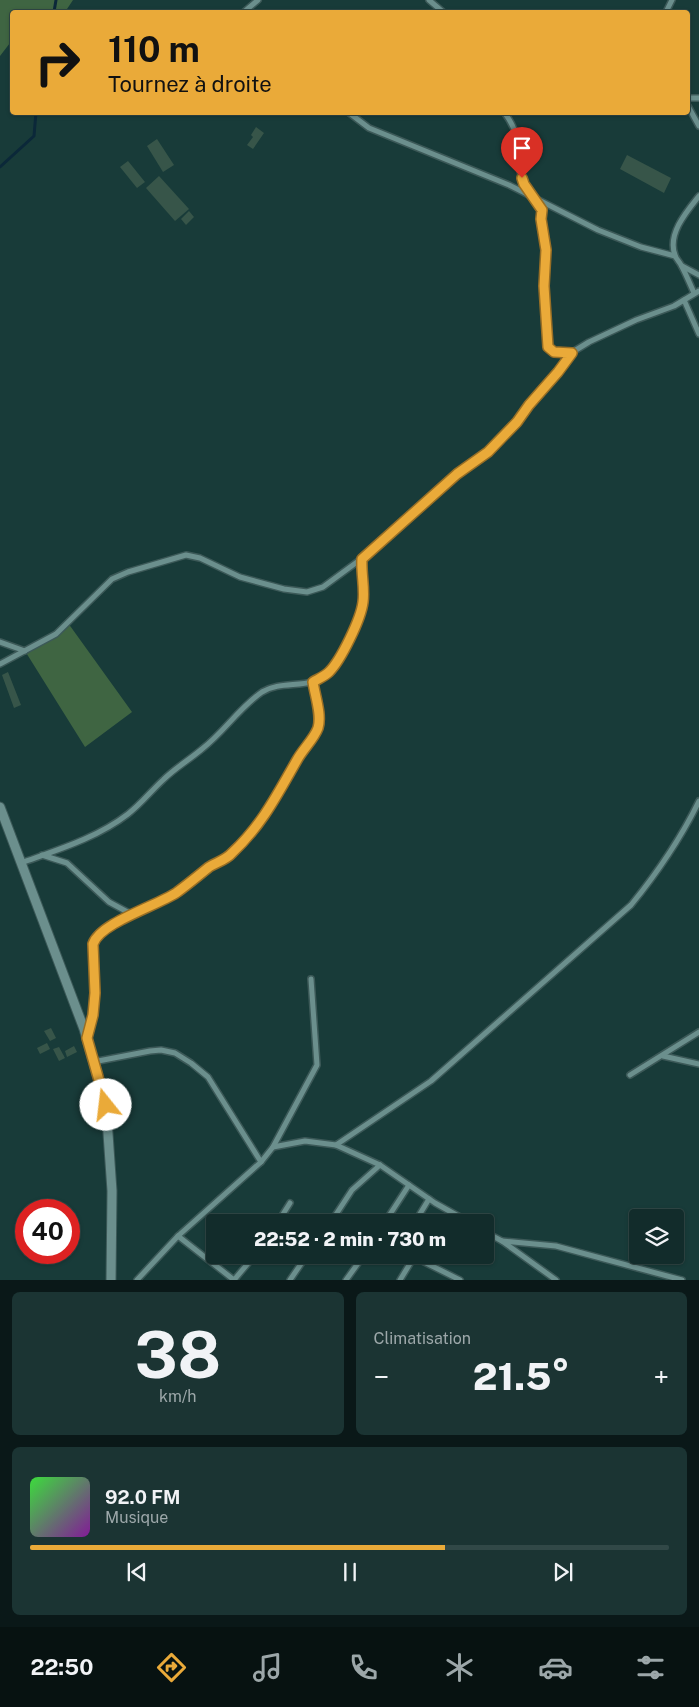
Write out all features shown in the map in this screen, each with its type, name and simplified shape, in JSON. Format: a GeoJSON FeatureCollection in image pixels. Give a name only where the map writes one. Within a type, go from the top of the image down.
{"type":"FeatureCollection","features":[{"type":"Feature","properties":{"kind":"street"},"geometry":{"type":"LineString","coordinates":[[246,10],[258,0]]}},
{"type":"Feature","properties":{"kind":"street"},"geometry":{"type":"LineString","coordinates":[[429,0],[441,10]]}},
{"type":"Feature","properties":{"kind":"street"},"geometry":{"type":"LineString","coordinates":[[690,110],[699,126]]}},
{"type":"Feature","properties":{"kind":"street"},"geometry":{"type":"LineString","coordinates":[[352,115],[369,128],[503,183],[598,230],[641,247],[675,256]]}},
{"type":"Feature","properties":{"kind":"street"},"geometry":{"type":"LineString","coordinates":[[506,115],[518,138],[522,178],[532,197],[542,210],[541,219],[546,250],[544,286],[548,347],[554,352],[572,353]]}},
{"type":"Feature","properties":{"kind":"street"},"geometry":{"type":"LineString","coordinates":[[0,664],[56,634],[112,579],[128,572],[186,555],[200,558],[240,576],[284,589],[306,592],[323,587],[362,559],[457,474],[488,452],[517,422],[572,353],[588,342],[636,320],[674,306],[697,292],[675,256],[673,246],[675,234],[685,215],[699,196]]}},
{"type":"Feature","properties":{"kind":"street"},"geometry":{"type":"LineString","coordinates":[[681,265],[699,275]]}},
{"type":"Feature","properties":{"kind":"street"},"geometry":{"type":"LineString","coordinates":[[684,300],[699,334]]}},
{"type":"Feature","properties":{"kind":"street"},"geometry":{"type":"LineString","coordinates":[[21,863],[103,830],[127,815],[164,779],[202,749],[244,706],[265,691],[282,685],[313,682],[329,673],[337,662],[360,616],[364,600],[361,572],[362,559]]}},
{"type":"Feature","properties":{"kind":"street"},"geometry":{"type":"LineString","coordinates":[[0,642],[25,651]]}},
{"type":"Feature","properties":{"kind":"street"},"geometry":{"type":"LineString","coordinates":[[87,1038],[93,1015],[95,993],[93,944],[95,938],[99,933],[111,926],[175,893],[230,855],[254,830],[269,810],[298,758],[318,728],[320,718],[313,682]]}},
{"type":"Feature","properties":{"kind":"street"},"geometry":{"type":"LineString","coordinates":[[336,1145],[431,1081],[631,904],[646,886],[678,838],[699,801]]}},
{"type":"Feature","properties":{"kind":"street"},"geometry":{"type":"LineString","coordinates":[[0,807],[87,1038],[106,1105],[112,1190],[111,1280]]}},
{"type":"Feature","properties":{"kind":"street"},"geometry":{"type":"LineString","coordinates":[[42,855],[68,863],[109,902],[133,915]]}},
{"type":"Feature","properties":{"kind":"street"},"geometry":{"type":"LineString","coordinates":[[137,1280],[178,1236],[261,1162],[273,1147],[317,1066],[311,980]]}},
{"type":"Feature","properties":{"kind":"street"},"geometry":{"type":"LineString","coordinates":[[630,1075],[699,1032]]}},
{"type":"Feature","properties":{"kind":"street"},"geometry":{"type":"LineString","coordinates":[[93,1062],[150,1051],[161,1050],[175,1053],[208,1077],[261,1162]]}},
{"type":"Feature","properties":{"kind":"street"},"geometry":{"type":"LineString","coordinates":[[663,1056],[699,1064]]}},
{"type":"Feature","properties":{"kind":"street"},"geometry":{"type":"LineString","coordinates":[[273,1147],[305,1141],[336,1145],[380,1165],[429,1199],[455,1214]]}},
{"type":"Feature","properties":{"kind":"street"},"geometry":{"type":"LineString","coordinates":[[336,1214],[352,1190],[380,1165]]}},
{"type":"Feature","properties":{"kind":"street"},"geometry":{"type":"LineString","coordinates":[[389,1214],[409,1185]]}},
{"type":"Feature","properties":{"kind":"street"},"geometry":{"type":"LineString","coordinates":[[421,1214],[429,1199]]}},
{"type":"Feature","properties":{"kind":"street"},"geometry":{"type":"LineString","coordinates":[[283,1214],[290,1204]]}},
{"type":"Feature","properties":{"kind":"street"},"geometry":{"type":"LineString","coordinates":[[178,1236],[234,1280],[247,1264]]}},
{"type":"Feature","properties":{"kind":"street"},"geometry":{"type":"LineString","coordinates":[[494,1237],[556,1280]]}},
{"type":"Feature","properties":{"kind":"street"},"geometry":{"type":"LineString","coordinates":[[502,1241],[556,1246],[682,1280]]}},
{"type":"Feature","properties":{"kind":"street"},"geometry":{"type":"LineString","coordinates":[[290,1280],[301,1264]]}},
{"type":"Feature","properties":{"kind":"street"},"geometry":{"type":"LineString","coordinates":[[346,1280],[358,1264]]}},
{"type":"Feature","properties":{"kind":"street"},"geometry":{"type":"LineString","coordinates":[[400,1280],[409,1264]]}},
{"type":"Feature","properties":{"kind":"street"},"geometry":{"type":"LineString","coordinates":[[429,1264],[460,1280]]}},
{"type":"Feature","properties":{"kind":"green space"},"geometry":{"type":"Polygon","coordinates":[[[0,0],[73,0],[66,10],[10,10],[10,43],[0,56],[0,0]]]}},
{"type":"Feature","properties":{"kind":"green space"},"geometry":{"type":"Polygon","coordinates":[[[68,623],[132,712],[85,747],[25,651],[45,641],[68,623]]]}},
{"type":"Feature","properties":{"kind":"building"},"geometry":{"type":"Polygon","coordinates":[[[256,127],[264,133],[253,149],[247,145],[253,137],[251,135],[256,127]]]}},
{"type":"Feature","properties":{"kind":"building"},"geometry":{"type":"Polygon","coordinates":[[[157,139],[174,165],[163,172],[147,146],[157,139]]]}},
{"type":"Feature","properties":{"kind":"building"},"geometry":{"type":"Polygon","coordinates":[[[627,155],[671,178],[664,193],[620,169],[627,155]]]}},
{"type":"Feature","properties":{"kind":"building"},"geometry":{"type":"Polygon","coordinates":[[[128,161],[145,182],[137,188],[120,167],[128,161]]]}},
{"type":"Feature","properties":{"kind":"building"},"geometry":{"type":"Polygon","coordinates":[[[159,176],[189,209],[175,221],[146,188],[159,176]]]}},
{"type":"Feature","properties":{"kind":"building"},"geometry":{"type":"Polygon","coordinates":[[[189,211],[194,217],[186,225],[181,219],[189,211]]]}},
{"type":"Feature","properties":{"kind":"building"},"geometry":{"type":"Polygon","coordinates":[[[8,672],[21,705],[14,708],[2,675],[8,672]]]}},
{"type":"Feature","properties":{"kind":"building"},"geometry":{"type":"Polygon","coordinates":[[[51,1028],[56,1038],[50,1041],[44,1031],[51,1028]]]}},
{"type":"Feature","properties":{"kind":"building"},"geometry":{"type":"Polygon","coordinates":[[[47,1043],[50,1049],[40,1054],[37,1048],[47,1043]]]}},
{"type":"Feature","properties":{"kind":"building"},"geometry":{"type":"Polygon","coordinates":[[[74,1046],[77,1052],[67,1057],[65,1051],[74,1046]]]}},
{"type":"Feature","properties":{"kind":"building"},"geometry":{"type":"Polygon","coordinates":[[[59,1047],[65,1058],[59,1061],[53,1049],[59,1047]]]}},
{"type":"Feature","properties":{"kind":"waterway"},"geometry":{"type":"LineString","coordinates":[[54,10],[56,0]]}},
{"type":"Feature","properties":{"kind":"waterway"},"geometry":{"type":"LineString","coordinates":[[0,167],[34,136],[36,115]]}},
{"type":"Feature","properties":{"kind":"route"},"geometry":{"type":"LineString","coordinates":[[106,1105],[87,1038],[93,1015],[95,993],[93,944],[95,938],[99,933],[121,920],[175,893],[230,855],[254,830],[269,810],[298,758],[318,728],[320,718],[313,682],[329,673],[357,624],[364,600],[361,572],[362,559],[457,474],[488,452],[517,422],[572,353],[554,352],[548,347],[544,286],[546,250],[541,219],[542,210],[532,197],[522,178]]}}]}
